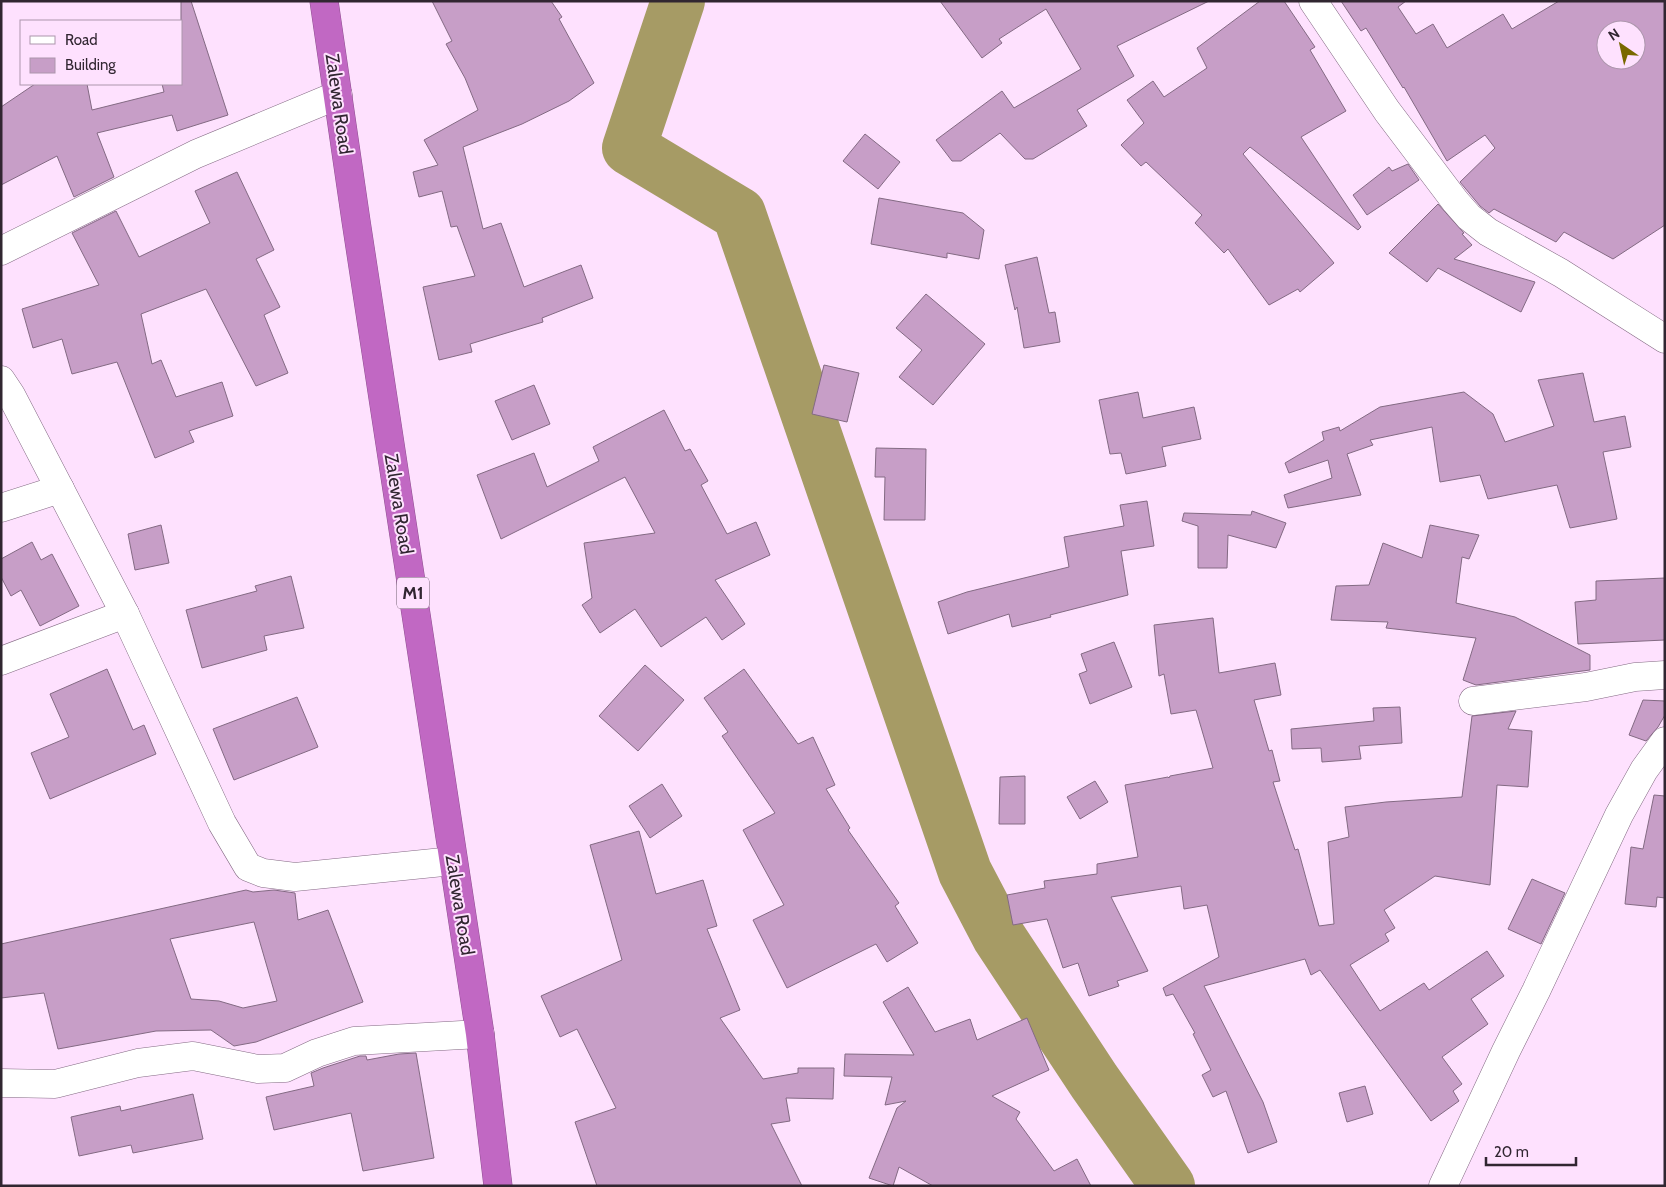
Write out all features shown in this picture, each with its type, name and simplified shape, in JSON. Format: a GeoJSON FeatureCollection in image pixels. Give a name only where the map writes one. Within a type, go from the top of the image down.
{"type":"FeatureCollection","features":[{"type":"Feature","properties":{"kind":"highway","name":"Zalewa Road"},"geometry":{"type":"LineString","coordinates":[[324,1],[480,1034],[498,1186]]}},
{"type":"Feature","properties":{"kind":"street"},"geometry":{"type":"LineString","coordinates":[[1313,1],[1387,111],[1455,201],[1470,217],[1488,232],[1561,273],[1665,339]]}},
{"type":"Feature","properties":{"kind":"street"},"geometry":{"type":"LineString","coordinates":[[1,251],[196,154],[338,95]]}},
{"type":"Feature","properties":{"kind":"street"},"geometry":{"type":"LineString","coordinates":[[1,380],[11,395],[125,614],[218,814],[248,867],[262,873],[295,877],[453,862]]}},
{"type":"Feature","properties":{"kind":"street"},"geometry":{"type":"LineString","coordinates":[[1,508],[60,489]]}},
{"type":"Feature","properties":{"kind":"street"},"geometry":{"type":"LineString","coordinates":[[1,661],[125,614]]}},
{"type":"Feature","properties":{"kind":"street"},"geometry":{"type":"LineString","coordinates":[[1473,701],[1586,687],[1635,677],[1665,675]]}},
{"type":"Feature","properties":{"kind":"street"},"geometry":{"type":"LineString","coordinates":[[1444,1186],[1498,1068],[1619,815],[1644,770],[1665,741]]}},
{"type":"Feature","properties":{"kind":"street"},"geometry":{"type":"LineString","coordinates":[[1,1083],[55,1084],[138,1062],[193,1056],[258,1069],[285,1068],[317,1053],[354,1041],[480,1034]]}},
{"type":"Feature","properties":{"kind":"building"},"geometry":{"type":"Polygon","coordinates":[[[181,1],[191,1],[228,115],[177,131],[172,115],[97,133],[114,177],[74,197],[57,156],[1,185],[1,107],[34,85],[87,85],[92,110],[164,92],[162,85],[182,85],[181,1]]]}},
{"type":"Feature","properties":{"kind":"building"},"geometry":{"type":"Polygon","coordinates":[[[432,1],[551,1],[562,17],[559,19],[594,83],[569,101],[522,124],[463,147],[483,229],[501,223],[524,287],[581,265],[593,298],[542,318],[543,322],[470,344],[472,352],[439,360],[423,287],[475,276],[457,226],[451,227],[442,191],[419,197],[413,172],[438,165],[424,140],[478,110],[465,78],[446,44],[452,41],[432,1]]]}},
{"type":"Feature","properties":{"kind":"building"},"geometry":{"type":"Polygon","coordinates":[[[940,1],[1209,1],[1117,46],[1134,76],[1077,110],[1087,126],[1033,159],[1025,159],[1000,133],[961,161],[952,161],[936,140],[1002,91],[1014,108],[1081,69],[1046,9],[999,39],[1002,43],[982,58],[940,1]]]}},
{"type":"Feature","properties":{"kind":"building"},"geometry":{"type":"Polygon","coordinates":[[[1260,1],[1284,1],[1315,47],[1310,50],[1346,111],[1301,137],[1361,227],[1358,230],[1250,147],[1243,154],[1334,263],[1300,292],[1298,289],[1269,305],[1228,249],[1224,253],[1195,223],[1202,215],[1146,162],[1141,166],[1121,145],[1144,123],[1127,100],[1153,81],[1164,97],[1207,68],[1197,48],[1260,1]]]}},
{"type":"Feature","properties":{"kind":"building"},"geometry":{"type":"Polygon","coordinates":[[[1341,1],[1406,1],[1398,7],[1416,34],[1433,24],[1447,48],[1503,14],[1512,29],[1559,1],[1665,1],[1665,225],[1613,259],[1564,232],[1556,242],[1494,209],[1489,213],[1480,206],[1460,182],[1495,148],[1485,135],[1447,161],[1404,87],[1366,28],[1361,31],[1341,1]]]}},
{"type":"Feature","properties":{"kind":"building"},"geometry":{"type":"Polygon","coordinates":[[[865,134],[900,162],[878,189],[843,161],[865,134]]]}},
{"type":"Feature","properties":{"kind":"building"},"geometry":{"type":"Polygon","coordinates":[[[1408,164],[1419,180],[1367,215],[1353,195],[1389,167],[1392,171],[1408,164]]]}},
{"type":"Feature","properties":{"kind":"building"},"geometry":{"type":"Polygon","coordinates":[[[237,172],[274,250],[256,259],[280,307],[264,315],[288,373],[256,386],[206,289],[141,314],[152,364],[161,360],[176,397],[222,382],[233,416],[189,431],[194,442],[155,458],[117,362],[72,374],[62,339],[33,348],[22,309],[99,285],[72,233],[116,211],[139,257],[210,223],[195,191],[237,172]]]}},
{"type":"Feature","properties":{"kind":"building"},"geometry":{"type":"Polygon","coordinates":[[[879,198],[963,213],[984,230],[979,259],[947,253],[947,258],[871,244],[879,198]]]}},
{"type":"Feature","properties":{"kind":"building"},"geometry":{"type":"Polygon","coordinates":[[[1438,204],[1464,233],[1462,234],[1472,245],[1454,259],[1535,282],[1521,312],[1438,268],[1427,282],[1389,253],[1438,204]]]}},
{"type":"Feature","properties":{"kind":"building"},"geometry":{"type":"Polygon","coordinates":[[[1037,257],[1049,313],[1055,312],[1060,342],[1024,348],[1017,307],[1015,310],[1005,265],[1037,257]]]}},
{"type":"Feature","properties":{"kind":"building"},"geometry":{"type":"Polygon","coordinates":[[[926,294],[985,344],[933,405],[899,377],[922,350],[896,328],[926,294]]]}},
{"type":"Feature","properties":{"kind":"building"},"geometry":{"type":"Polygon","coordinates":[[[824,365],[859,373],[847,422],[812,414],[824,365]]]}},
{"type":"Feature","properties":{"kind":"building"},"geometry":{"type":"Polygon","coordinates":[[[1583,373],[1594,422],[1625,416],[1631,447],[1603,452],[1617,519],[1570,528],[1557,485],[1488,499],[1480,475],[1440,482],[1432,427],[1370,440],[1373,445],[1347,454],[1361,495],[1288,508],[1284,495],[1332,478],[1328,460],[1289,473],[1285,463],[1324,440],[1322,432],[1339,427],[1340,431],[1380,407],[1464,392],[1493,414],[1505,442],[1554,426],[1538,380],[1583,373]]]}},
{"type":"Feature","properties":{"kind":"building"},"geometry":{"type":"Polygon","coordinates":[[[534,385],[550,424],[512,440],[495,401],[534,385]]]}},
{"type":"Feature","properties":{"kind":"building"},"geometry":{"type":"Polygon","coordinates":[[[1138,392],[1143,418],[1194,407],[1201,439],[1162,447],[1166,466],[1126,474],[1121,453],[1110,454],[1099,400],[1138,392]]]}},
{"type":"Feature","properties":{"kind":"building"},"geometry":{"type":"Polygon","coordinates":[[[664,410],[685,451],[690,449],[708,481],[701,485],[727,534],[756,522],[770,555],[715,580],[745,624],[722,640],[706,617],[661,647],[635,609],[600,633],[582,605],[592,598],[584,543],[655,533],[625,477],[501,539],[477,475],[534,453],[547,487],[599,461],[593,447],[664,410]]]}},
{"type":"Feature","properties":{"kind":"building"},"geometry":{"type":"Polygon","coordinates":[[[876,448],[926,449],[925,520],[884,520],[885,477],[875,477],[876,448]]]}},
{"type":"Feature","properties":{"kind":"building"},"geometry":{"type":"Polygon","coordinates":[[[1147,501],[1154,546],[1121,551],[1128,595],[1012,627],[1009,614],[948,634],[938,602],[967,592],[1069,567],[1064,537],[1124,526],[1120,505],[1147,501]]]}},
{"type":"Feature","properties":{"kind":"building"},"geometry":{"type":"Polygon","coordinates":[[[1252,511],[1286,523],[1276,548],[1228,535],[1227,568],[1198,568],[1198,526],[1182,521],[1184,513],[1251,515],[1252,511]]]}},
{"type":"Feature","properties":{"kind":"building"},"geometry":{"type":"Polygon","coordinates":[[[161,525],[169,563],[135,570],[128,534],[161,525]]]}},
{"type":"Feature","properties":{"kind":"building"},"geometry":{"type":"Polygon","coordinates":[[[1430,525],[1479,535],[1469,559],[1462,557],[1456,603],[1515,617],[1590,655],[1590,670],[1476,685],[1463,680],[1476,638],[1386,628],[1388,622],[1331,620],[1336,586],[1369,585],[1383,543],[1422,558],[1430,525]]]}},
{"type":"Feature","properties":{"kind":"building"},"geometry":{"type":"Polygon","coordinates":[[[32,542],[41,560],[52,554],[79,606],[40,626],[21,590],[11,596],[1,577],[1,559],[32,542]]]}},
{"type":"Feature","properties":{"kind":"building"},"geometry":{"type":"Polygon","coordinates":[[[291,576],[304,628],[264,636],[267,650],[202,668],[186,610],[257,591],[255,586],[291,576]]]}},
{"type":"Feature","properties":{"kind":"building"},"geometry":{"type":"Polygon","coordinates":[[[1665,578],[1665,640],[1578,644],[1575,602],[1596,600],[1596,581],[1665,578]]]}},
{"type":"Feature","properties":{"kind":"building"},"geometry":{"type":"Polygon","coordinates":[[[1213,618],[1219,673],[1275,663],[1281,695],[1254,700],[1269,751],[1272,750],[1280,781],[1273,782],[1295,850],[1298,849],[1319,926],[1334,924],[1328,842],[1349,837],[1345,807],[1462,797],[1472,716],[1516,711],[1508,729],[1532,731],[1528,787],[1497,785],[1490,885],[1435,876],[1384,910],[1395,928],[1385,934],[1389,941],[1350,965],[1380,1011],[1424,983],[1429,990],[1487,951],[1504,976],[1471,999],[1488,1024],[1442,1057],[1462,1084],[1453,1091],[1459,1101],[1431,1121],[1320,970],[1311,975],[1305,959],[1204,986],[1263,1102],[1277,1142],[1248,1153],[1226,1091],[1213,1097],[1202,1075],[1211,1070],[1193,1034],[1195,1033],[1173,994],[1166,996],[1163,988],[1219,957],[1207,905],[1184,909],[1181,886],[1111,897],[1148,971],[1117,981],[1119,986],[1089,996],[1078,963],[1063,968],[1047,919],[1013,925],[1007,895],[1045,888],[1044,881],[1097,874],[1097,864],[1138,857],[1125,785],[1213,768],[1196,710],[1171,714],[1164,674],[1159,676],[1154,625],[1213,618]]]}},
{"type":"Feature","properties":{"kind":"building"},"geometry":{"type":"Polygon","coordinates":[[[1114,642],[1132,687],[1090,704],[1079,674],[1087,671],[1081,654],[1114,642]]]}},
{"type":"Feature","properties":{"kind":"building"},"geometry":{"type":"Polygon","coordinates":[[[645,665],[684,700],[638,751],[599,716],[645,665]]]}},
{"type":"Feature","properties":{"kind":"building"},"geometry":{"type":"Polygon","coordinates":[[[107,669],[133,730],[144,725],[156,754],[50,799],[31,753],[69,737],[50,694],[107,669]]]}},
{"type":"Feature","properties":{"kind":"building"},"geometry":{"type":"Polygon","coordinates":[[[744,669],[798,744],[813,737],[835,785],[826,789],[850,828],[848,830],[899,903],[895,906],[918,943],[887,962],[876,944],[787,988],[753,920],[784,905],[743,830],[775,813],[722,736],[728,732],[704,698],[744,669]]]}},
{"type":"Feature","properties":{"kind":"building"},"geometry":{"type":"Polygon","coordinates":[[[297,697],[318,747],[234,780],[213,729],[297,697]]]}},
{"type":"Feature","properties":{"kind":"building"},"geometry":{"type":"Polygon","coordinates":[[[1643,700],[1665,701],[1665,715],[1646,741],[1629,735],[1643,700]]]}},
{"type":"Feature","properties":{"kind":"building"},"geometry":{"type":"Polygon","coordinates":[[[1400,707],[1402,743],[1359,746],[1361,759],[1322,762],[1321,748],[1292,749],[1291,729],[1374,721],[1373,708],[1400,707]]]}},
{"type":"Feature","properties":{"kind":"building"},"geometry":{"type":"Polygon","coordinates":[[[1025,776],[1025,824],[999,824],[1000,777],[1025,776]]]}},
{"type":"Feature","properties":{"kind":"building"},"geometry":{"type":"Polygon","coordinates":[[[1095,781],[1108,802],[1080,819],[1067,797],[1095,781]]]}},
{"type":"Feature","properties":{"kind":"building"},"geometry":{"type":"Polygon","coordinates":[[[662,784],[682,816],[650,838],[629,806],[662,784]]]}},
{"type":"Feature","properties":{"kind":"building"},"geometry":{"type":"Polygon","coordinates":[[[1654,795],[1665,796],[1665,898],[1657,897],[1656,907],[1625,904],[1631,847],[1643,849],[1654,795]]]}},
{"type":"Feature","properties":{"kind":"building"},"geometry":{"type":"Polygon","coordinates":[[[639,831],[656,894],[703,880],[717,926],[707,929],[740,1010],[720,1018],[763,1079],[798,1073],[798,1068],[834,1068],[833,1099],[786,1098],[790,1121],[771,1124],[802,1186],[597,1186],[575,1122],[616,1108],[577,1029],[560,1037],[541,996],[622,960],[590,845],[639,831]]]}},
{"type":"Feature","properties":{"kind":"building"},"geometry":{"type":"Polygon","coordinates":[[[1532,879],[1565,893],[1541,944],[1508,929],[1532,879]]]}},
{"type":"Feature","properties":{"kind":"building"},"geometry":{"type":"Polygon","coordinates":[[[246,890],[253,892],[274,890],[295,893],[298,920],[328,910],[363,1002],[256,1042],[234,1046],[211,1030],[156,1031],[58,1049],[44,993],[1,998],[1,944],[246,890]],[[254,922],[170,939],[191,999],[219,1001],[243,1008],[277,1001],[254,922]]]}},
{"type":"Feature","properties":{"kind":"building"},"geometry":{"type":"Polygon","coordinates":[[[908,987],[935,1032],[970,1019],[977,1040],[1027,1018],[1049,1070],[992,1096],[1020,1112],[1016,1119],[1054,1171],[1077,1159],[1091,1186],[933,1186],[899,1167],[893,1186],[869,1178],[897,1108],[906,1101],[885,1105],[892,1077],[844,1076],[845,1054],[914,1055],[883,1002],[908,987]]]}},
{"type":"Feature","properties":{"kind":"building"},"geometry":{"type":"Polygon","coordinates":[[[416,1053],[434,1158],[363,1171],[351,1113],[274,1130],[266,1097],[314,1086],[311,1073],[360,1056],[366,1056],[367,1060],[416,1053]]]}},
{"type":"Feature","properties":{"kind":"building"},"geometry":{"type":"Polygon","coordinates":[[[1365,1086],[1373,1114],[1347,1122],[1339,1093],[1365,1086]]]}},
{"type":"Feature","properties":{"kind":"building"},"geometry":{"type":"Polygon","coordinates":[[[193,1094],[203,1139],[133,1153],[131,1145],[79,1156],[71,1117],[120,1106],[121,1111],[193,1094]]]}},
{"type":"Feature","properties":{"kind":"waterway"},"geometry":{"type":"LineString","coordinates":[[678,1],[629,148],[739,214],[965,872],[999,937],[1094,1081],[1168,1186]]}}]}
